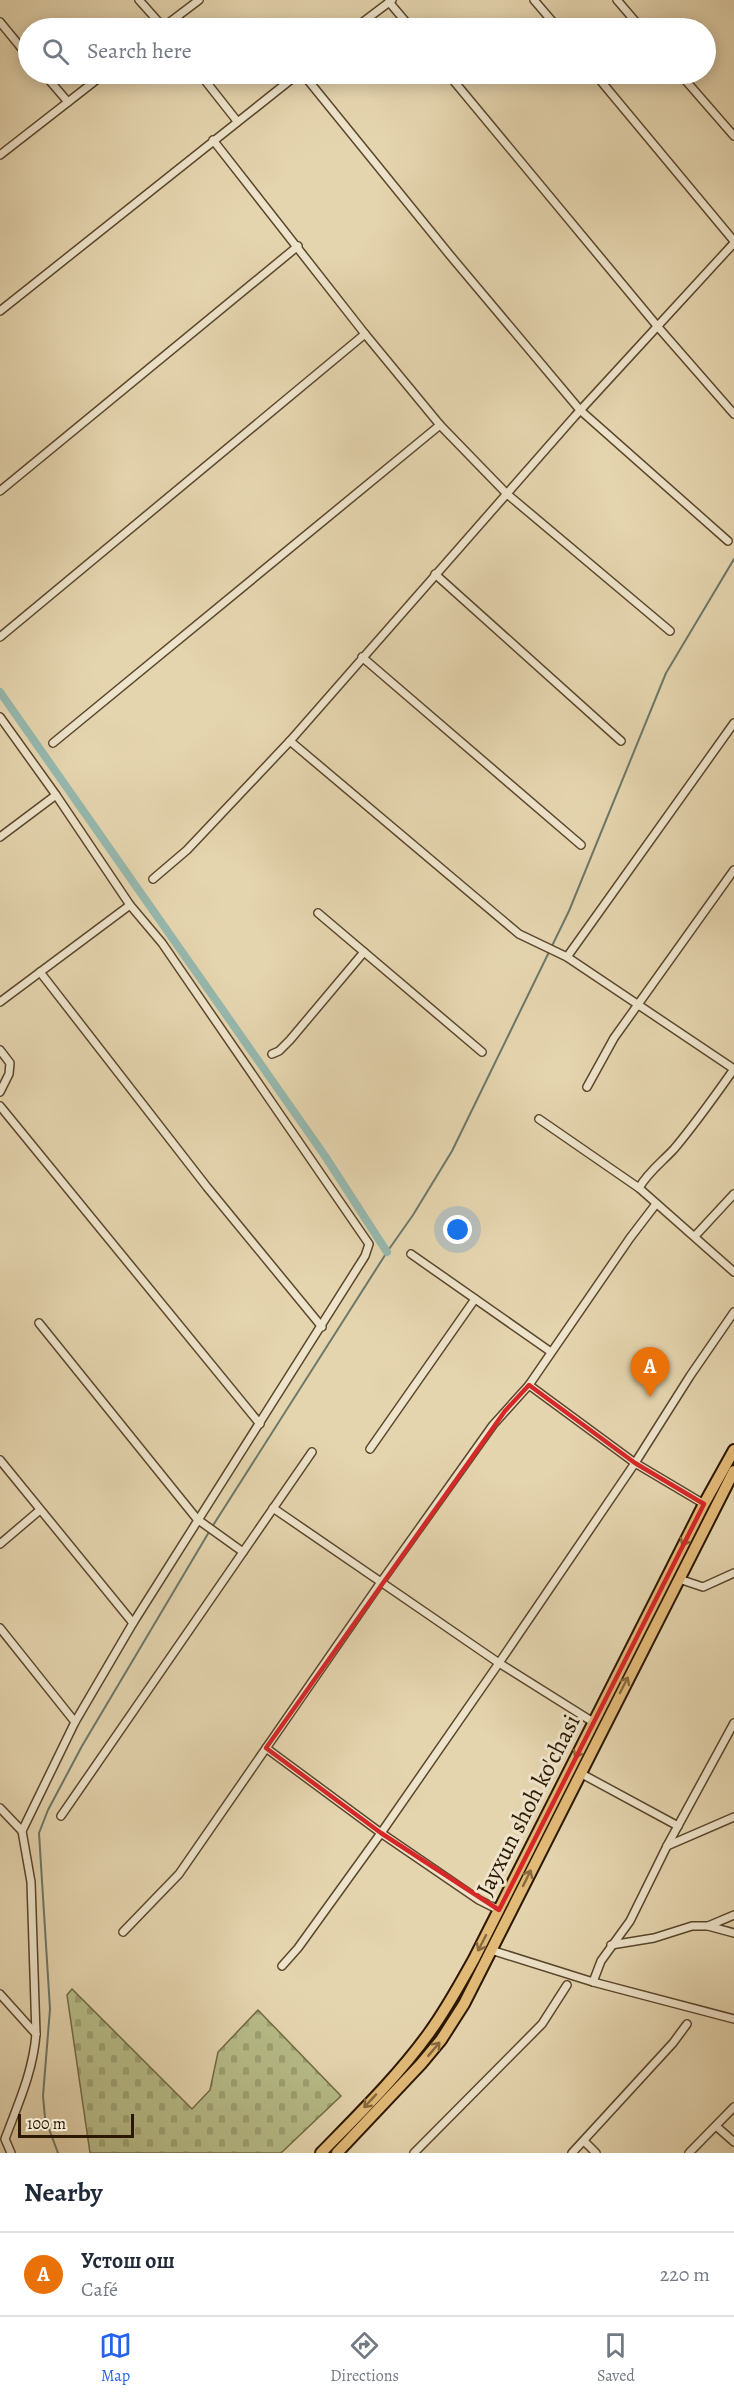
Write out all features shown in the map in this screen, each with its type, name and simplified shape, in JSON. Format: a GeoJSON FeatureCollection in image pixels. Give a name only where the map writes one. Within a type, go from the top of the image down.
{"type":"FeatureCollection","features":[{"type":"Feature","properties":{"kind":"highway","name":"Jayxun shoh ko'chasi"},"geometry":{"type":"LineString","coordinates":[[321,2153],[406,2062],[428,2035],[474,1959],[704,1504],[734,1450]]}},
{"type":"Feature","properties":{"kind":"highway","name":"Jayxun shoh ko'chasi"},"geometry":{"type":"LineString","coordinates":[[337,2153],[441,2040],[464,2004],[734,1471]]}},
{"type":"Feature","properties":{"kind":"street"},"geometry":{"type":"LineString","coordinates":[[139,0],[154,18]]}},
{"type":"Feature","properties":{"kind":"street"},"geometry":{"type":"LineString","coordinates":[[176,18],[199,0]]}},
{"type":"Feature","properties":{"kind":"street"},"geometry":{"type":"LineString","coordinates":[[534,0],[549,18]]}},
{"type":"Feature","properties":{"kind":"street"},"geometry":{"type":"LineString","coordinates":[[617,0],[632,18]]}},
{"type":"Feature","properties":{"kind":"street"},"geometry":{"type":"LineString","coordinates":[[369,18],[390,1],[403,18]]}},
{"type":"Feature","properties":{"kind":"street"},"geometry":{"type":"LineString","coordinates":[[0,22],[18,44]]}},
{"type":"Feature","properties":{"kind":"street"},"geometry":{"type":"LineString","coordinates":[[53,84],[68,102]]}},
{"type":"Feature","properties":{"kind":"street"},"geometry":{"type":"LineString","coordinates":[[0,155],[91,84]]}},
{"type":"Feature","properties":{"kind":"street"},"geometry":{"type":"LineString","coordinates":[[208,84],[237,121]]}},
{"type":"Feature","properties":{"kind":"street"},"geometry":{"type":"LineString","coordinates":[[0,311],[285,84]]}},
{"type":"Feature","properties":{"kind":"street"},"geometry":{"type":"LineString","coordinates":[[311,84],[580,410],[728,541]]}},
{"type":"Feature","properties":{"kind":"street"},"geometry":{"type":"LineString","coordinates":[[456,84],[658,327],[734,414]]}},
{"type":"Feature","properties":{"kind":"street"},"geometry":{"type":"LineString","coordinates":[[153,879],[186,850],[290,741],[580,410],[734,242],[603,84]]}},
{"type":"Feature","properties":{"kind":"street"},"geometry":{"type":"LineString","coordinates":[[689,84],[734,136]]}},
{"type":"Feature","properties":{"kind":"street"},"geometry":{"type":"LineString","coordinates":[[213,140],[365,334],[440,424],[507,494],[670,631]]}},
{"type":"Feature","properties":{"kind":"street"},"geometry":{"type":"LineString","coordinates":[[0,491],[298,246]]}},
{"type":"Feature","properties":{"kind":"street"},"geometry":{"type":"LineString","coordinates":[[0,637],[365,334]]}},
{"type":"Feature","properties":{"kind":"street"},"geometry":{"type":"LineString","coordinates":[[53,743],[440,424]]}},
{"type":"Feature","properties":{"kind":"street"},"geometry":{"type":"LineString","coordinates":[[435,574],[621,741]]}},
{"type":"Feature","properties":{"kind":"street"},"geometry":{"type":"LineString","coordinates":[[362,657],[581,845]]}},
{"type":"Feature","properties":{"kind":"street"},"geometry":{"type":"LineString","coordinates":[[0,717],[130,905],[162,943],[369,1244],[365,1257],[322,1327],[201,1521],[133,1623],[75,1722],[22,1831]]}},
{"type":"Feature","properties":{"kind":"street"},"geometry":{"type":"LineString","coordinates":[[567,957],[734,724]]}},
{"type":"Feature","properties":{"kind":"street"},"geometry":{"type":"LineString","coordinates":[[290,741],[519,934],[567,957],[734,1069],[701,1115],[673,1150],[645,1178],[639,1188]]}},
{"type":"Feature","properties":{"kind":"street"},"geometry":{"type":"LineString","coordinates":[[0,837],[56,795]]}},
{"type":"Feature","properties":{"kind":"street"},"geometry":{"type":"LineString","coordinates":[[587,1087],[614,1038],[734,870]]}},
{"type":"Feature","properties":{"kind":"street"},"geometry":{"type":"LineString","coordinates":[[0,1002],[130,905]]}},
{"type":"Feature","properties":{"kind":"street"},"geometry":{"type":"LineString","coordinates":[[318,913],[482,1052]]}},
{"type":"Feature","properties":{"kind":"street"},"geometry":{"type":"LineString","coordinates":[[272,1054],[279,1051],[290,1040],[364,952]]}},
{"type":"Feature","properties":{"kind":"street"},"geometry":{"type":"LineString","coordinates":[[40,972],[207,1187],[322,1327]]}},
{"type":"Feature","properties":{"kind":"street"},"geometry":{"type":"LineString","coordinates":[[0,1050],[10,1063],[9,1074],[0,1092]]}},
{"type":"Feature","properties":{"kind":"street"},"geometry":{"type":"LineString","coordinates":[[0,1106],[260,1424]]}},
{"type":"Feature","properties":{"kind":"street"},"geometry":{"type":"LineString","coordinates":[[539,1119],[639,1188],[734,1272]]}},
{"type":"Feature","properties":{"kind":"street"},"geometry":{"type":"LineString","coordinates":[[695,1236],[734,1194]]}},
{"type":"Feature","properties":{"kind":"street"},"geometry":{"type":"LineString","coordinates":[[123,1932],[179,1874],[381,1582],[493,1425],[529,1385],[656,1204]]}},
{"type":"Feature","properties":{"kind":"street"},"geometry":{"type":"LineString","coordinates":[[411,1254],[551,1352]]}},
{"type":"Feature","properties":{"kind":"street"},"geometry":{"type":"LineString","coordinates":[[370,1449],[475,1299]]}},
{"type":"Feature","properties":{"kind":"street"},"geometry":{"type":"LineString","coordinates":[[282,1966],[298,1948],[381,1833],[500,1663],[734,1312]]}},
{"type":"Feature","properties":{"kind":"street"},"geometry":{"type":"LineString","coordinates":[[39,1323],[201,1521],[243,1552]]}},
{"type":"Feature","properties":{"kind":"street"},"geometry":{"type":"LineString","coordinates":[[529,1385],[635,1462],[704,1504]]}},
{"type":"Feature","properties":{"kind":"street"},"geometry":{"type":"LineString","coordinates":[[61,1816],[312,1452]]}},
{"type":"Feature","properties":{"kind":"street"},"geometry":{"type":"LineString","coordinates":[[0,1460],[133,1623]]}},
{"type":"Feature","properties":{"kind":"street"},"geometry":{"type":"LineString","coordinates":[[273,1508],[500,1663],[593,1722]]}},
{"type":"Feature","properties":{"kind":"street"},"geometry":{"type":"LineString","coordinates":[[0,1544],[40,1510]]}},
{"type":"Feature","properties":{"kind":"street"},"geometry":{"type":"LineString","coordinates":[[679,1579],[703,1587],[734,1573]]}},
{"type":"Feature","properties":{"kind":"street"},"geometry":{"type":"LineString","coordinates":[[0,1628],[75,1722]]}},
{"type":"Feature","properties":{"kind":"street"},"geometry":{"type":"LineString","coordinates":[[593,1982],[601,1960],[630,1921],[667,1846],[734,1723]]}},
{"type":"Feature","properties":{"kind":"street"},"geometry":{"type":"LineString","coordinates":[[724,1740],[734,1735]]}},
{"type":"Feature","properties":{"kind":"street"},"geometry":{"type":"LineString","coordinates":[[266,1748],[381,1833],[479,1900],[499,1910]]}},
{"type":"Feature","properties":{"kind":"street"},"geometry":{"type":"LineString","coordinates":[[580,1773],[678,1826]]}},
{"type":"Feature","properties":{"kind":"street"},"geometry":{"type":"LineString","coordinates":[[0,1808],[22,1831],[31,1882],[36,2034],[34,2058],[28,2082],[5,2139]]}},
{"type":"Feature","properties":{"kind":"street"},"geometry":{"type":"LineString","coordinates":[[667,1846],[734,1817]]}},
{"type":"Feature","properties":{"kind":"street"},"geometry":{"type":"LineString","coordinates":[[708,1926],[734,1915]]}},
{"type":"Feature","properties":{"kind":"street"},"geometry":{"type":"LineString","coordinates":[[611,1945],[654,1938],[692,1926],[708,1926],[734,1933]]}},
{"type":"Feature","properties":{"kind":"street"},"geometry":{"type":"LineString","coordinates":[[491,1950],[593,1982],[734,2019]]}},
{"type":"Feature","properties":{"kind":"street"},"geometry":{"type":"LineString","coordinates":[[414,2153],[542,2024],[567,1985]]}},
{"type":"Feature","properties":{"kind":"street"},"geometry":{"type":"LineString","coordinates":[[0,1994],[36,2034]]}},
{"type":"Feature","properties":{"kind":"street"},"geometry":{"type":"LineString","coordinates":[[572,2153],[673,2043],[687,2024]]}},
{"type":"Feature","properties":{"kind":"street"},"geometry":{"type":"LineString","coordinates":[[689,2153],[734,2106]]}},
{"type":"Feature","properties":{"kind":"street"},"geometry":{"type":"LineString","coordinates":[[716,2126],[734,2142]]}},
{"type":"Feature","properties":{"kind":"street"},"geometry":{"type":"LineString","coordinates":[[0,2131],[10,2153]]}},
{"type":"Feature","properties":{"kind":"street"},"geometry":{"type":"LineString","coordinates":[[584,2141],[596,2153]]}},
{"type":"Feature","properties":{"kind":"highlighted area"},"geometry":{"type":"Polygon","coordinates":[[[529,1385],[635,1463],[704,1504],[499,1910],[381,1833],[266,1748],[505,1411],[529,1385]]]}},
{"type":"Feature","properties":{"kind":"green space"},"geometry":{"type":"Polygon","coordinates":[[[72,1989],[192,2109],[210,2090],[218,2052],[258,2010],[341,2096],[281,2153],[90,2153],[67,1995],[72,1989]]]}},
{"type":"Feature","properties":{"kind":"waterway"},"geometry":{"type":"LineString","coordinates":[[212,1527],[452,1151],[569,911],[666,673],[734,559]]}},
{"type":"Feature","properties":{"kind":"waterway"},"geometry":{"type":"LineString","coordinates":[[0,692],[325,1156],[387,1252]]}},
{"type":"Feature","properties":{"kind":"waterway"},"geometry":{"type":"LineString","coordinates":[[58,2153],[45,2118],[43,2096],[50,2009],[39,1833],[48,1810],[82,1746],[209,1532]]}},
{"type":"Feature","properties":{"kind":"place","name":"Устош ош"},"geometry":{"type":"Point","coordinates":[650,1397]}}]}
